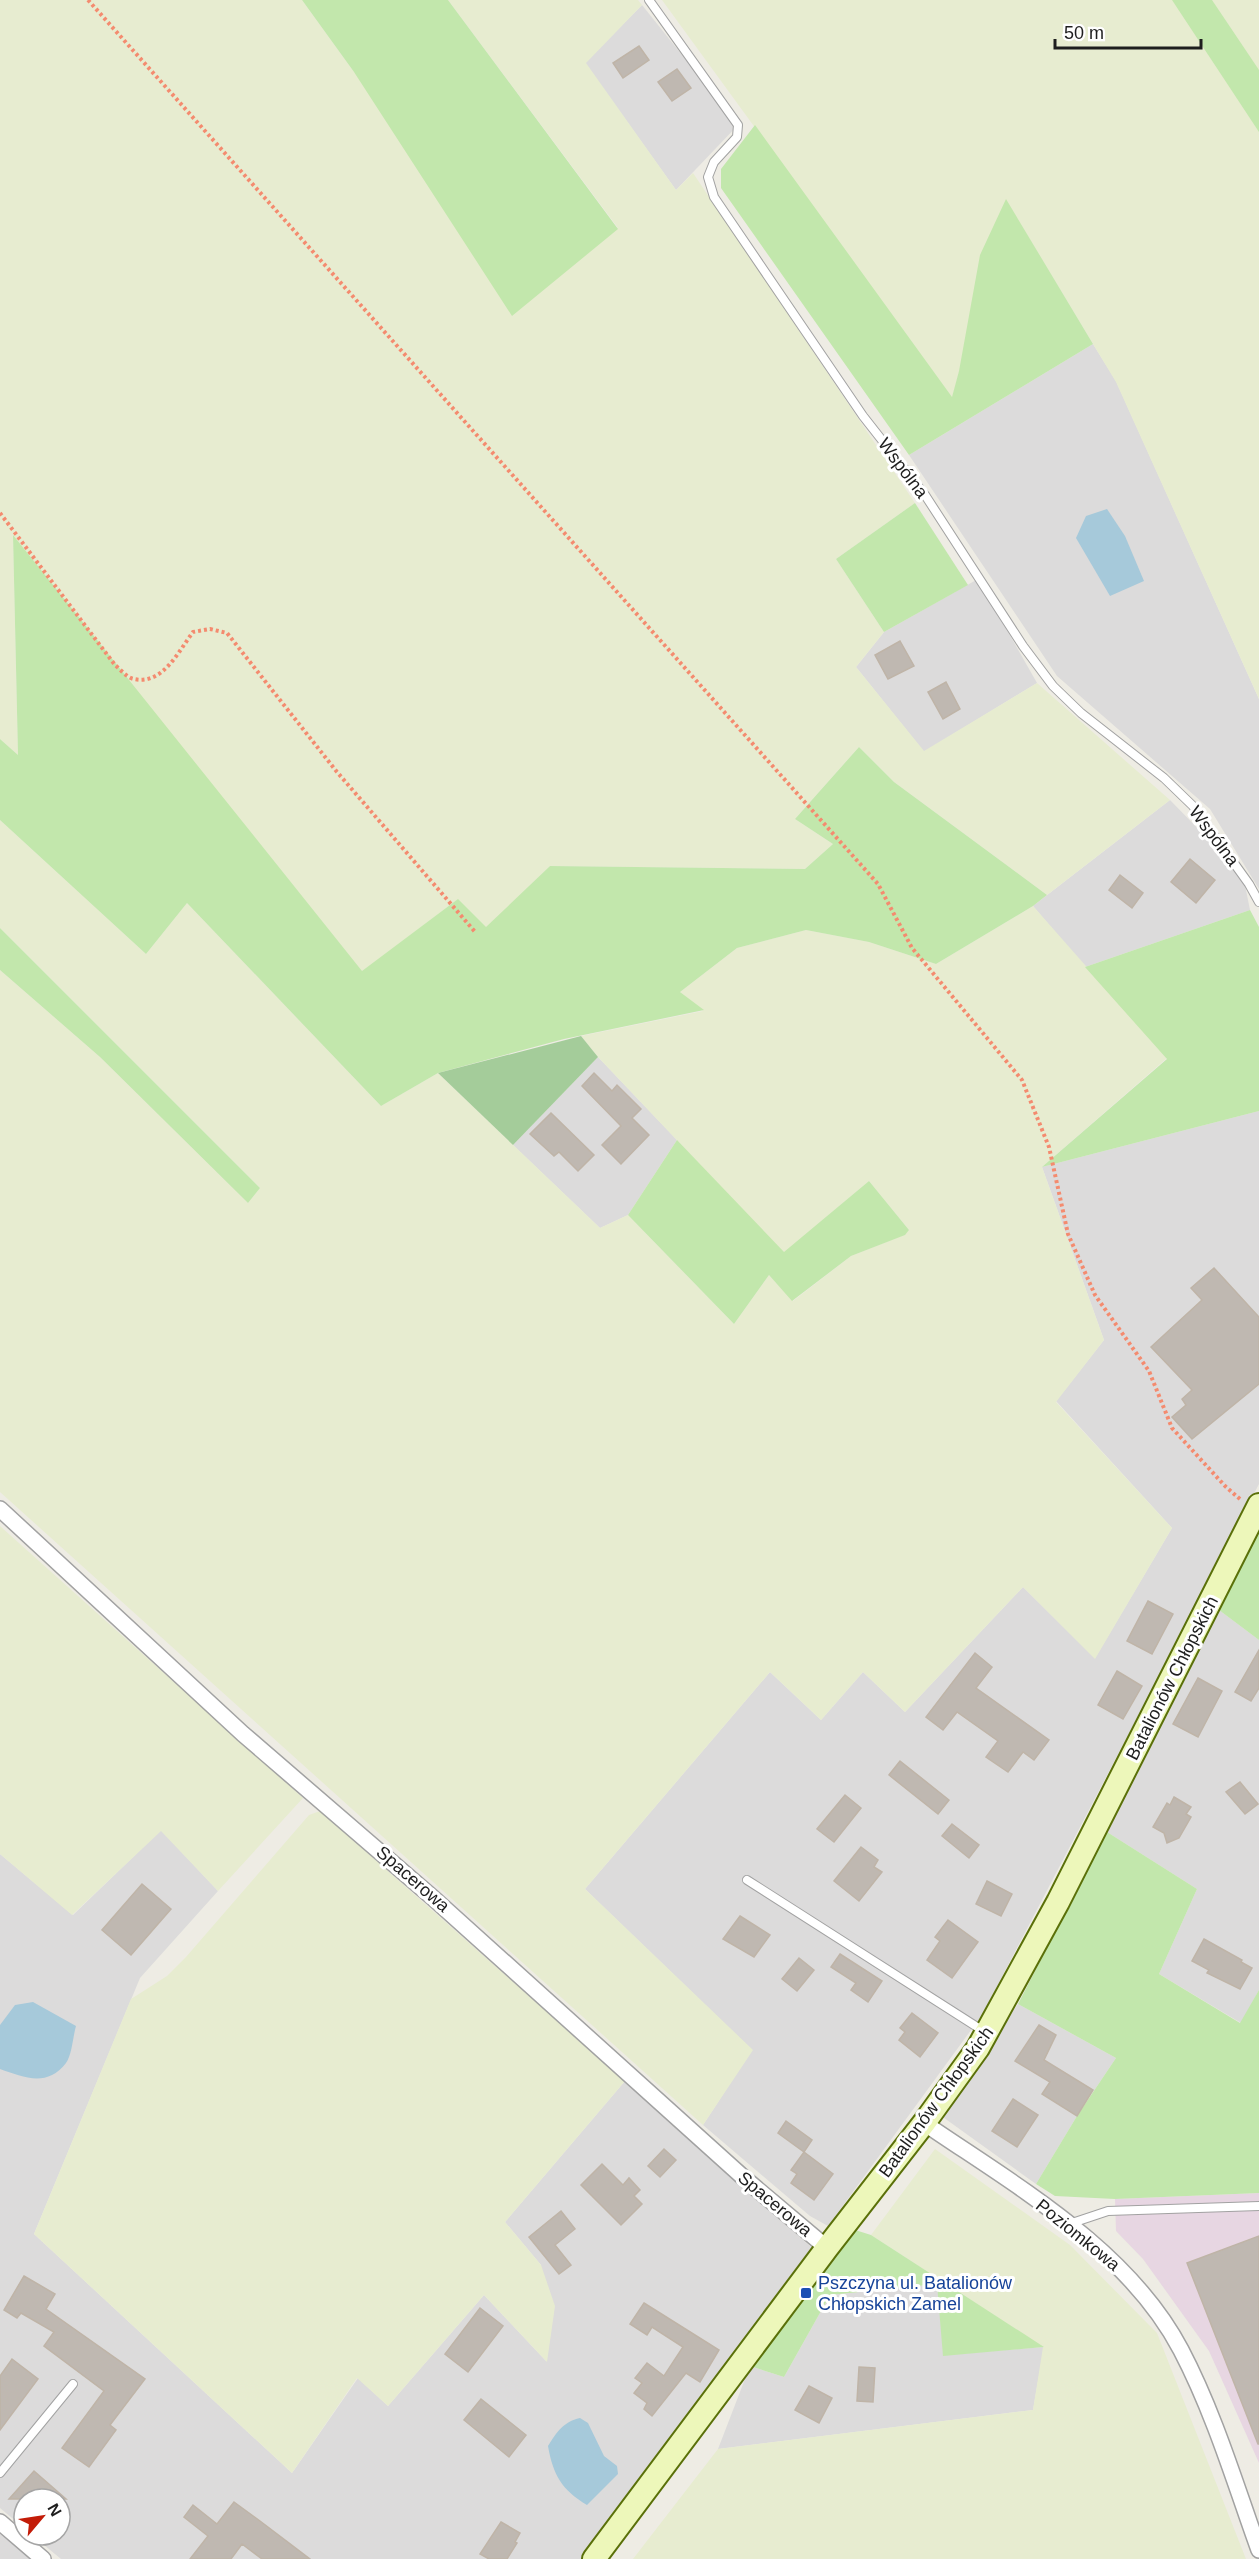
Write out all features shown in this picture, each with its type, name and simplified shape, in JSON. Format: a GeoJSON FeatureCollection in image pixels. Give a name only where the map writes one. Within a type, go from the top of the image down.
{"type":"FeatureCollection","features":[{"type":"Feature","properties":{"kind":"street","name":"Spacerowa"},"geometry":{"type":"LineString","coordinates":[[0,1509],[243,1734],[432,1896],[744,2178],[827,2248]]}},
{"type":"Feature","properties":{"kind":"street","name":"Batalionów Chłopskich"},"geometry":{"type":"LineString","coordinates":[[594,2559],[827,2248],[924,2123],[986,2033],[1063,1892],[1257,1509]]}},
{"type":"Feature","properties":{"kind":"street","name":"Poziomkowa"},"geometry":{"type":"LineString","coordinates":[[924,2123],[1095,2244],[1127,2276],[1154,2309],[1180,2349],[1205,2404],[1259,2550]]}},
{"type":"Feature","properties":{"kind":"street"},"geometry":{"type":"LineString","coordinates":[[0,2522],[43,2559]]}},
{"type":"Feature","properties":{"kind":"lane","name":"Wspólna"},"geometry":{"type":"LineString","coordinates":[[649,0],[738,125],[736,137],[714,162],[708,177],[714,197],[863,416],[925,495],[1023,646],[1053,686],[1081,714],[1164,778],[1193,806],[1249,884],[1259,902]]}},
{"type":"Feature","properties":{"kind":"lane"},"geometry":{"type":"LineString","coordinates":[[747,1880],[986,2033]]}},
{"type":"Feature","properties":{"kind":"lane"},"geometry":{"type":"LineString","coordinates":[[1069,2224],[1108,2211],[1259,2206]]}},
{"type":"Feature","properties":{"kind":"lane"},"geometry":{"type":"LineString","coordinates":[[0,2473],[73,2384]]}},
{"type":"Feature","properties":{"kind":"path"},"geometry":{"type":"LineString","coordinates":[[88,0],[878,884],[912,948],[1022,1080],[1049,1147],[1072,1244],[1095,1295],[1149,1371],[1172,1428],[1226,1486],[1257,1509]]}},
{"type":"Feature","properties":{"kind":"path"},"geometry":{"type":"LineString","coordinates":[[0,513],[115,665],[132,679],[147,679],[161,674],[193,632],[210,629],[227,633],[337,772],[476,933]]}},
{"type":"Feature","properties":{"kind":"shaded area"},"geometry":{"type":"Polygon","coordinates":[[[642,5],[738,125],[676,190],[585,63],[642,5]]]}},
{"type":"Feature","properties":{"kind":"shaded area"},"geometry":{"type":"Polygon","coordinates":[[[1093,344],[1116,381],[1259,699],[1259,889],[1210,809],[1057,676],[909,455],[1093,344]]]}},
{"type":"Feature","properties":{"kind":"shaded area"},"geometry":{"type":"Polygon","coordinates":[[[978,579],[1037,683],[924,752],[856,667],[884,632],[978,579]]]}},
{"type":"Feature","properties":{"kind":"shaded area"},"geometry":{"type":"Polygon","coordinates":[[[1170,800],[1243,875],[1250,910],[1085,967],[1033,906],[1170,800]]]}},
{"type":"Feature","properties":{"kind":"shaded area"},"geometry":{"type":"Polygon","coordinates":[[[598,1057],[677,1140],[628,1215],[600,1228],[513,1145],[598,1057]]]}},
{"type":"Feature","properties":{"kind":"shaded area"},"geometry":{"type":"Polygon","coordinates":[[[1259,1111],[1259,1484],[982,2015],[828,2226],[810,2216],[703,2125],[752,2050],[585,1889],[770,1672],[821,1720],[863,1672],[905,1712],[1023,1587],[1095,1658],[1172,1528],[1056,1401],[1104,1340],[1042,1167],[1259,1111]]]}},
{"type":"Feature","properties":{"kind":"shaded area"},"geometry":{"type":"Polygon","coordinates":[[[1219,1610],[1259,1640],[1259,1990],[1241,2023],[1159,1974],[1197,1889],[1107,1832],[1219,1610]]]}},
{"type":"Feature","properties":{"kind":"shaded area"},"geometry":{"type":"Polygon","coordinates":[[[161,1830],[218,1891],[140,1978],[34,2234],[292,2473],[358,2378],[388,2406],[484,2295],[546,2361],[541,2265],[505,2222],[625,2081],[812,2248],[809,2259],[603,2527],[582,2559],[61,2559],[46,2547],[72,2547],[72,2487],[12,2487],[12,2518],[0,2508],[0,1854],[73,1915],[161,1830]]]}},
{"type":"Feature","properties":{"kind":"shaded area"},"geometry":{"type":"Polygon","coordinates":[[[1018,2004],[1116,2058],[1077,2116],[1036,2184],[940,2115],[1018,2004]]]}},
{"type":"Feature","properties":{"kind":"shaded area"},"geometry":{"type":"Polygon","coordinates":[[[1259,2193],[1259,2463],[1209,2351],[1143,2259],[1116,2231],[1115,2199],[1259,2193]]]}},
{"type":"Feature","properties":{"kind":"shaded area"},"geometry":{"type":"Polygon","coordinates":[[[937,2284],[944,2355],[1044,2347],[1033,2410],[718,2449],[750,2366],[784,2377],[830,2295],[937,2284]]]}},
{"type":"Feature","properties":{"kind":"shaded area"},"geometry":{"type":"Polygon","coordinates":[[[0,2532],[12,2542],[12,2547],[18,2547],[33,2559],[0,2559],[0,2532]]]}},
{"type":"Feature","properties":{"kind":"green space"},"geometry":{"type":"Polygon","coordinates":[[[0,0],[302,0],[354,72],[618,228],[448,0],[638,0],[642,5],[586,63],[676,190],[693,173],[915,503],[836,559],[884,632],[856,667],[924,751],[1037,683],[1170,800],[1047,895],[894,782],[859,747],[795,819],[833,844],[805,869],[550,866],[486,928],[457,900],[362,972],[13,536],[18,755],[0,739],[0,0]]]}},
{"type":"Feature","properties":{"kind":"green space"},"geometry":{"type":"Polygon","coordinates":[[[302,0],[448,0],[618,229],[512,316],[354,72],[302,0]]]}},
{"type":"Feature","properties":{"kind":"green space"},"geometry":{"type":"Polygon","coordinates":[[[662,0],[1259,0],[1259,699],[1116,382],[1006,200],[952,398],[662,0]]]}},
{"type":"Feature","properties":{"kind":"green space"},"geometry":{"type":"Polygon","coordinates":[[[1172,0],[1212,0],[1259,70],[1259,132],[1172,0]]]}},
{"type":"Feature","properties":{"kind":"green space"},"geometry":{"type":"Polygon","coordinates":[[[755,125],[952,397],[959,371],[980,255],[1006,199],[1093,344],[909,455],[721,188],[721,169],[755,125]]]}},
{"type":"Feature","properties":{"kind":"green space"},"geometry":{"type":"Polygon","coordinates":[[[915,503],[968,585],[884,632],[836,559],[915,503]]]}},
{"type":"Feature","properties":{"kind":"green space"},"geometry":{"type":"Polygon","coordinates":[[[13,535],[362,971],[458,899],[486,927],[550,866],[805,869],[833,844],[795,819],[859,747],[894,782],[1047,895],[1033,906],[936,964],[869,942],[806,930],[737,948],[680,992],[704,1010],[564,1039],[438,1073],[381,1106],[187,903],[146,954],[0,820],[0,739],[18,755],[13,535]]]}},
{"type":"Feature","properties":{"kind":"green space"},"geometry":{"type":"Polygon","coordinates":[[[0,820],[146,954],[187,903],[381,1106],[438,1073],[600,1228],[628,1215],[734,1324],[769,1275],[793,1301],[851,1256],[904,1235],[909,1230],[869,1181],[784,1253],[598,1057],[581,1036],[703,1011],[680,992],[737,948],[806,930],[869,942],[936,964],[1033,906],[1167,1058],[1042,1167],[1104,1340],[1056,1402],[1172,1528],[1095,1659],[1023,1587],[905,1712],[863,1672],[821,1720],[770,1672],[585,1889],[753,2050],[703,2125],[0,1492],[0,970],[100,1057],[248,1203],[260,1188],[0,928],[0,820]]]}},
{"type":"Feature","properties":{"kind":"green space"},"geometry":{"type":"Polygon","coordinates":[[[1250,910],[1259,927],[1259,1111],[1042,1167],[1167,1059],[1085,967],[1250,910]]]}},
{"type":"Feature","properties":{"kind":"green space"},"geometry":{"type":"Polygon","coordinates":[[[0,928],[260,1188],[248,1203],[100,1057],[0,970],[0,928]]]}},
{"type":"Feature","properties":{"kind":"green space"},"geometry":{"type":"Polygon","coordinates":[[[581,1036],[598,1057],[513,1145],[438,1073],[581,1036]]]}},
{"type":"Feature","properties":{"kind":"green space"},"geometry":{"type":"Polygon","coordinates":[[[677,1140],[784,1252],[869,1181],[909,1230],[905,1235],[851,1256],[792,1301],[769,1275],[734,1324],[628,1215],[677,1140]]]}},
{"type":"Feature","properties":{"kind":"green space"},"geometry":{"type":"Polygon","coordinates":[[[0,1526],[303,1798],[218,1891],[161,1831],[72,1915],[0,1854],[0,1526]]]}},
{"type":"Feature","properties":{"kind":"green space"},"geometry":{"type":"Polygon","coordinates":[[[1259,1529],[1259,1640],[1219,1610],[1259,1529]]]}},
{"type":"Feature","properties":{"kind":"green space"},"geometry":{"type":"Polygon","coordinates":[[[320,1811],[625,2081],[505,2222],[541,2265],[555,2306],[547,2362],[484,2295],[388,2406],[357,2378],[292,2473],[34,2234],[131,1999],[167,1976],[309,1815],[320,1811]]]}},
{"type":"Feature","properties":{"kind":"green space"},"geometry":{"type":"Polygon","coordinates":[[[1107,1832],[1197,1889],[1159,1974],[1240,2023],[1259,1990],[1259,2193],[1115,2199],[1055,2196],[1036,2184],[1077,2116],[1116,2058],[1018,2004],[1107,1832]]]}},
{"type":"Feature","properties":{"kind":"green space"},"geometry":{"type":"Polygon","coordinates":[[[935,2149],[1070,2245],[1157,2333],[1246,2559],[633,2559],[718,2449],[1033,2410],[1043,2347],[871,2235],[935,2149]]]}},
{"type":"Feature","properties":{"kind":"green space"},"geometry":{"type":"Polygon","coordinates":[[[852,2229],[871,2235],[1044,2347],[943,2356],[937,2284],[830,2295],[784,2377],[750,2366],[852,2229]]]}},
{"type":"Feature","properties":{"kind":"water"},"geometry":{"type":"Polygon","coordinates":[[[1107,509],[1125,536],[1144,581],[1110,596],[1076,538],[1086,516],[1107,509]]]}},
{"type":"Feature","properties":{"kind":"water"},"geometry":{"type":"Polygon","coordinates":[[[33,2002],[76,2026],[68,2060],[59,2071],[43,2078],[26,2077],[0,2069],[0,2025],[15,2005],[33,2002]]]}},
{"type":"Feature","properties":{"kind":"water"},"geometry":{"type":"Polygon","coordinates":[[[580,2418],[588,2423],[604,2456],[617,2466],[618,2474],[587,2505],[571,2494],[560,2481],[548,2446],[565,2425],[580,2418]]]}},
{"type":"Feature","properties":{"kind":"building"},"geometry":{"type":"Polygon","coordinates":[[[639,46],[649,60],[623,78],[613,63],[639,46]]]}},
{"type":"Feature","properties":{"kind":"building"},"geometry":{"type":"Polygon","coordinates":[[[677,69],[691,88],[672,101],[658,82],[677,69]]]}},
{"type":"Feature","properties":{"kind":"building"},"geometry":{"type":"Polygon","coordinates":[[[900,641],[914,666],[888,679],[875,655],[900,641]]]}},
{"type":"Feature","properties":{"kind":"building"},"geometry":{"type":"Polygon","coordinates":[[[946,682],[960,709],[943,719],[928,692],[946,682]]]}},
{"type":"Feature","properties":{"kind":"building"},"geometry":{"type":"Polygon","coordinates":[[[1190,859],[1215,880],[1196,903],[1171,882],[1190,859]]]}},
{"type":"Feature","properties":{"kind":"building"},"geometry":{"type":"Polygon","coordinates":[[[1120,875],[1143,893],[1132,908],[1109,890],[1120,875]]]}},
{"type":"Feature","properties":{"kind":"building"},"geometry":{"type":"Polygon","coordinates":[[[594,1073],[612,1091],[617,1085],[641,1109],[632,1118],[649,1135],[621,1164],[602,1145],[621,1126],[582,1086],[594,1073]]]}},
{"type":"Feature","properties":{"kind":"building"},"geometry":{"type":"Polygon","coordinates":[[[551,1113],[594,1155],[578,1171],[559,1152],[554,1156],[530,1134],[551,1113]]]}},
{"type":"Feature","properties":{"kind":"building"},"geometry":{"type":"Polygon","coordinates":[[[1214,1268],[1259,1317],[1259,1384],[1192,1439],[1172,1417],[1186,1405],[1182,1399],[1192,1390],[1151,1347],[1202,1300],[1191,1288],[1214,1268]]]}},
{"type":"Feature","properties":{"kind":"building"},"geometry":{"type":"Polygon","coordinates":[[[1148,1601],[1173,1614],[1152,1654],[1127,1641],[1148,1601]]]}},
{"type":"Feature","properties":{"kind":"building"},"geometry":{"type":"Polygon","coordinates":[[[1259,1650],[1259,1688],[1251,1701],[1235,1692],[1259,1650]]]}},
{"type":"Feature","properties":{"kind":"building"},"geometry":{"type":"Polygon","coordinates":[[[975,1653],[992,1667],[976,1688],[1049,1740],[1034,1760],[1023,1752],[1008,1772],[986,1757],[998,1741],[957,1712],[943,1730],[926,1717],[975,1653]]]}},
{"type":"Feature","properties":{"kind":"building"},"geometry":{"type":"Polygon","coordinates":[[[1117,1671],[1142,1686],[1123,1719],[1098,1705],[1117,1671]]]}},
{"type":"Feature","properties":{"kind":"building"},"geometry":{"type":"Polygon","coordinates":[[[1198,1678],[1222,1691],[1198,1737],[1173,1724],[1198,1678]]]}},
{"type":"Feature","properties":{"kind":"building"},"geometry":{"type":"Polygon","coordinates":[[[900,1761],[949,1800],[938,1814],[889,1775],[900,1761]]]}},
{"type":"Feature","properties":{"kind":"building"},"geometry":{"type":"Polygon","coordinates":[[[1240,1782],[1258,1804],[1245,1814],[1226,1792],[1240,1782]]]}},
{"type":"Feature","properties":{"kind":"building"},"geometry":{"type":"Polygon","coordinates":[[[845,1795],[861,1808],[834,1842],[817,1829],[845,1795]]]}},
{"type":"Feature","properties":{"kind":"building"},"geometry":{"type":"Polygon","coordinates":[[[1174,1797],[1191,1807],[1186,1814],[1191,1817],[1179,1838],[1167,1843],[1164,1833],[1153,1827],[1167,1803],[1170,1805],[1174,1797]]]}},
{"type":"Feature","properties":{"kind":"building"},"geometry":{"type":"Polygon","coordinates":[[[952,1824],[979,1845],[969,1858],[942,1836],[952,1824]]]}},
{"type":"Feature","properties":{"kind":"building"},"geometry":{"type":"Polygon","coordinates":[[[861,1847],[878,1860],[874,1867],[882,1872],[859,1901],[834,1881],[861,1847]]]}},
{"type":"Feature","properties":{"kind":"building"},"geometry":{"type":"Polygon","coordinates":[[[987,1881],[1012,1894],[1001,1916],[976,1904],[987,1881]]]}},
{"type":"Feature","properties":{"kind":"building"},"geometry":{"type":"Polygon","coordinates":[[[142,1884],[171,1909],[131,1955],[102,1930],[142,1884]]]}},
{"type":"Feature","properties":{"kind":"building"},"geometry":{"type":"Polygon","coordinates":[[[740,1916],[770,1935],[754,1957],[723,1939],[740,1916]]]}},
{"type":"Feature","properties":{"kind":"building"},"geometry":{"type":"Polygon","coordinates":[[[948,1920],[978,1942],[952,1978],[927,1960],[940,1941],[935,1937],[948,1920]]]}},
{"type":"Feature","properties":{"kind":"building"},"geometry":{"type":"Polygon","coordinates":[[[1204,1939],[1252,1968],[1240,1989],[1207,1973],[1209,1970],[1192,1961],[1204,1939]]]}},
{"type":"Feature","properties":{"kind":"building"},"geometry":{"type":"Polygon","coordinates":[[[840,1954],[882,1981],[868,2002],[851,1990],[856,1983],[831,1967],[840,1954]]]}},
{"type":"Feature","properties":{"kind":"building"},"geometry":{"type":"Polygon","coordinates":[[[799,1958],[814,1970],[797,1991],[782,1979],[799,1958]]]}},
{"type":"Feature","properties":{"kind":"building"},"geometry":{"type":"Polygon","coordinates":[[[912,2013],[938,2033],[920,2057],[899,2040],[905,2032],[900,2028],[912,2013]]]}},
{"type":"Feature","properties":{"kind":"building"},"geometry":{"type":"Polygon","coordinates":[[[1039,2025],[1056,2035],[1044,2060],[1093,2090],[1077,2116],[1042,2094],[1050,2082],[1015,2061],[1039,2025]]]}},
{"type":"Feature","properties":{"kind":"building"},"geometry":{"type":"Polygon","coordinates":[[[1013,2099],[1038,2115],[1017,2147],[992,2131],[1013,2099]]]}},
{"type":"Feature","properties":{"kind":"building"},"geometry":{"type":"Polygon","coordinates":[[[786,2121],[812,2140],[804,2152],[778,2133],[786,2121]]]}},
{"type":"Feature","properties":{"kind":"building"},"geometry":{"type":"Polygon","coordinates":[[[664,2149],[676,2160],[660,2177],[648,2166],[664,2149]]]}},
{"type":"Feature","properties":{"kind":"building"},"geometry":{"type":"Polygon","coordinates":[[[804,2152],[833,2174],[814,2200],[791,2183],[797,2174],[791,2170],[804,2152]]]}},
{"type":"Feature","properties":{"kind":"building"},"geometry":{"type":"Polygon","coordinates":[[[602,2164],[623,2185],[629,2178],[640,2190],[634,2196],[642,2204],[621,2225],[581,2185],[602,2164]]]}},
{"type":"Feature","properties":{"kind":"building"},"geometry":{"type":"Polygon","coordinates":[[[561,2211],[575,2229],[555,2245],[571,2265],[559,2274],[529,2237],[561,2211]]]}},
{"type":"Feature","properties":{"kind":"building"},"geometry":{"type":"Polygon","coordinates":[[[1259,2236],[1259,2444],[1258,2444],[1187,2263],[1259,2236]]]}},
{"type":"Feature","properties":{"kind":"building"},"geometry":{"type":"Polygon","coordinates":[[[24,2276],[55,2294],[46,2309],[145,2379],[110,2425],[116,2430],[89,2467],[62,2448],[104,2391],[44,2346],[54,2332],[21,2313],[17,2318],[4,2310],[24,2276]]]}},
{"type":"Feature","properties":{"kind":"building"},"geometry":{"type":"Polygon","coordinates":[[[644,2303],[719,2350],[700,2382],[686,2373],[652,2416],[644,2409],[647,2403],[634,2393],[642,2383],[635,2378],[647,2363],[664,2376],[683,2347],[652,2327],[647,2335],[630,2324],[644,2303]]]}},
{"type":"Feature","properties":{"kind":"building"},"geometry":{"type":"Polygon","coordinates":[[[480,2308],[503,2326],[468,2372],[445,2354],[480,2308]]]}},
{"type":"Feature","properties":{"kind":"building"},"geometry":{"type":"Polygon","coordinates":[[[12,2359],[38,2379],[0,2430],[0,2376],[12,2359]]]}},
{"type":"Feature","properties":{"kind":"building"},"geometry":{"type":"Polygon","coordinates":[[[859,2367],[875,2368],[873,2402],[857,2401],[859,2367]]]}},
{"type":"Feature","properties":{"kind":"building"},"geometry":{"type":"Polygon","coordinates":[[[809,2386],[832,2398],[819,2423],[795,2410],[809,2386]]]}},
{"type":"Feature","properties":{"kind":"building"},"geometry":{"type":"Polygon","coordinates":[[[481,2399],[526,2435],[509,2457],[464,2420],[481,2399]]]}},
{"type":"Feature","properties":{"kind":"building"},"geometry":{"type":"Polygon","coordinates":[[[34,2471],[52,2487],[20,2487],[34,2471]]]}},
{"type":"Feature","properties":{"kind":"building"},"geometry":{"type":"Polygon","coordinates":[[[234,2502],[310,2559],[262,2559],[242,2544],[231,2559],[190,2559],[208,2536],[184,2517],[193,2505],[217,2524],[234,2502]]]}},
{"type":"Feature","properties":{"kind":"building"},"geometry":{"type":"Polygon","coordinates":[[[501,2522],[520,2533],[515,2542],[517,2543],[507,2559],[489,2559],[480,2554],[501,2522]]]}},
{"type":"Feature","properties":{"kind":"place","name":"Pszczyna ul. Batalionów Chłopskich Zamel"},"geometry":{"type":"Point","coordinates":[806,2293]}}]}
